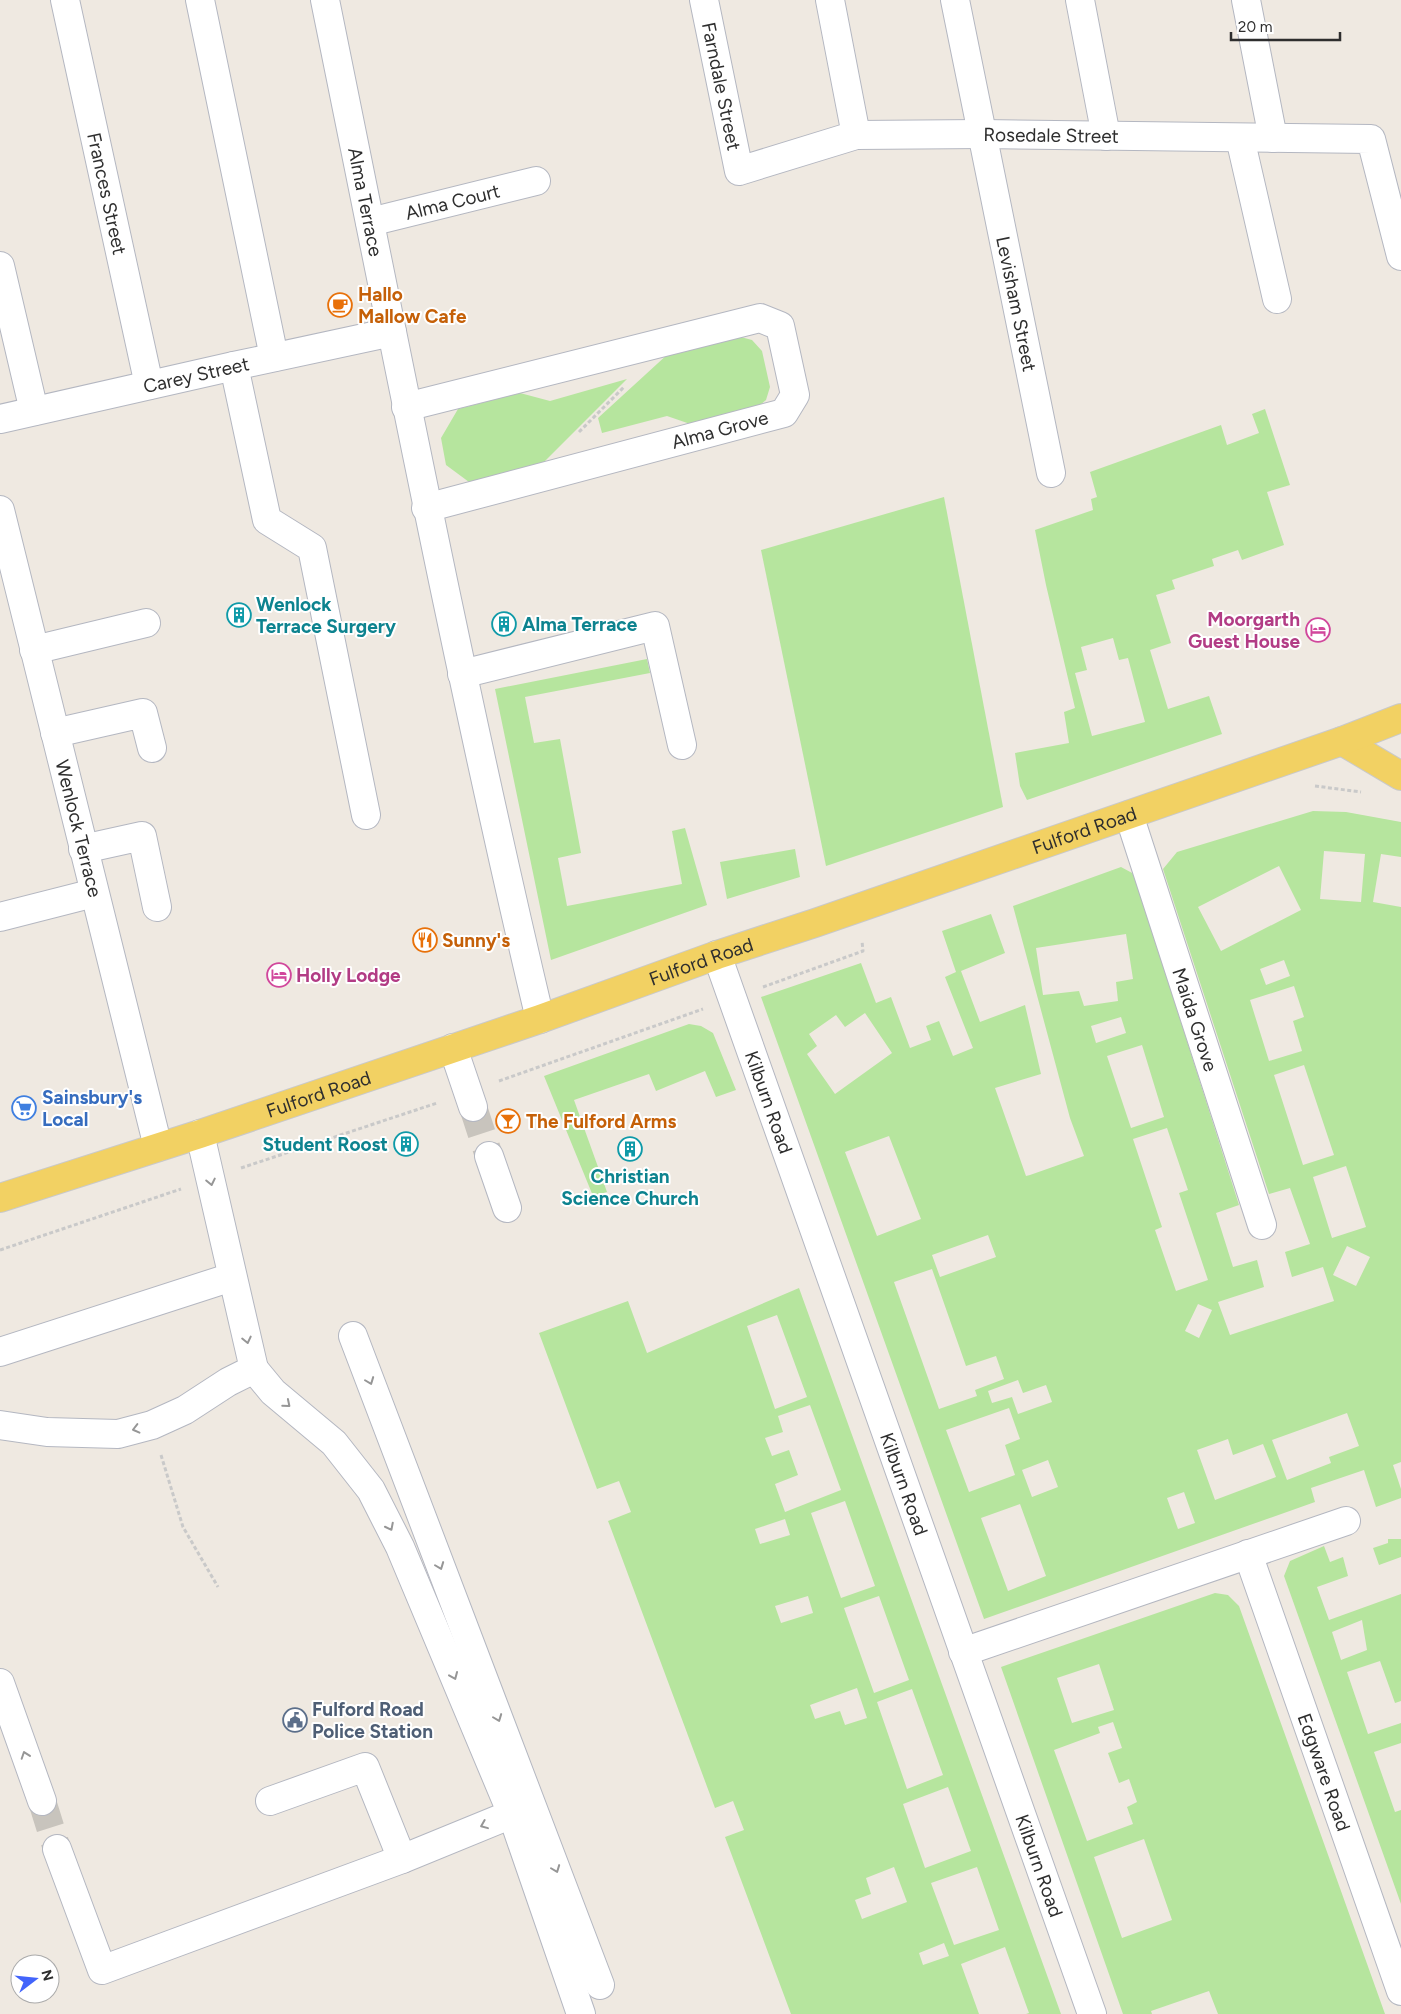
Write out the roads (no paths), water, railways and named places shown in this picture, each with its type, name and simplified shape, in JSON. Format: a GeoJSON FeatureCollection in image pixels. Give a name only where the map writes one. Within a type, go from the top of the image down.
{"type":"FeatureCollection","features":[{"type":"Feature","properties":{"kind":"main road","name":"Fulford Road"},"geometry":{"type":"LineString","coordinates":[[0,1198],[200,1134],[540,1019],[717,955],[1342,741],[1401,718]]}},
{"type":"Feature","properties":{"kind":"main road"},"geometry":{"type":"LineString","coordinates":[[1342,741],[1401,776]]}},
{"type":"Feature","properties":{"kind":"street","name":"Frances Street"},"geometry":{"type":"LineString","coordinates":[[65,0],[149,385]]}},
{"type":"Feature","properties":{"kind":"street"},"geometry":{"type":"LineString","coordinates":[[200,0],[274,357]]}},
{"type":"Feature","properties":{"kind":"street","name":"Alma Terrace"},"geometry":{"type":"LineString","coordinates":[[325,0],[426,508],[540,1019]]}},
{"type":"Feature","properties":{"kind":"street","name":"Farndale Street"},"geometry":{"type":"LineString","coordinates":[[704,0],[739,171]]}},
{"type":"Feature","properties":{"kind":"street"},"geometry":{"type":"LineString","coordinates":[[830,0],[856,135]]}},
{"type":"Feature","properties":{"kind":"street","name":"Levisham Street"},"geometry":{"type":"LineString","coordinates":[[955,0],[1051,473]]}},
{"type":"Feature","properties":{"kind":"street"},"geometry":{"type":"LineString","coordinates":[[1080,0],[1106,136]]}},
{"type":"Feature","properties":{"kind":"street"},"geometry":{"type":"LineString","coordinates":[[1246,0],[1273,138]]}},
{"type":"Feature","properties":{"kind":"street","name":"Rosedale Street"},"geometry":{"type":"LineString","coordinates":[[739,171],[856,135],[982,134],[1371,140],[1401,256]]}},
{"type":"Feature","properties":{"kind":"street"},"geometry":{"type":"LineString","coordinates":[[1240,138],[1277,299]]}},
{"type":"Feature","properties":{"kind":"street","name":"Alma Court"},"geometry":{"type":"LineString","coordinates":[[370,222],[536,181]]}},
{"type":"Feature","properties":{"kind":"street"},"geometry":{"type":"LineString","coordinates":[[0,266],[34,411]]}},
{"type":"Feature","properties":{"kind":"street","name":"Alma Grove"},"geometry":{"type":"LineString","coordinates":[[406,408],[760,318],[780,326],[795,395],[784,413],[426,508]]}},
{"type":"Feature","properties":{"kind":"street","name":"Carey Street"},"geometry":{"type":"LineString","coordinates":[[0,419],[392,332]]}},
{"type":"Feature","properties":{"kind":"street"},"geometry":{"type":"LineString","coordinates":[[234,366],[267,520],[312,548],[366,815]]}},
{"type":"Feature","properties":{"kind":"street","name":"Wenlock Terrace"},"geometry":{"type":"LineString","coordinates":[[0,510],[158,1147]]}},
{"type":"Feature","properties":{"kind":"street"},"geometry":{"type":"LineString","coordinates":[[34,650],[146,623]]}},
{"type":"Feature","properties":{"kind":"street"},"geometry":{"type":"LineString","coordinates":[[462,674],[655,626],[682,745]]}},
{"type":"Feature","properties":{"kind":"street"},"geometry":{"type":"LineString","coordinates":[[55,734],[143,713],[152,748]]}},
{"type":"Feature","properties":{"kind":"street","name":"Maida Grove"},"geometry":{"type":"LineString","coordinates":[[1129,815],[1262,1225]]}},
{"type":"Feature","properties":{"kind":"street"},"geometry":{"type":"LineString","coordinates":[[83,849],[142,836],[158,906]]}},
{"type":"Feature","properties":{"kind":"street"},"geometry":{"type":"LineString","coordinates":[[0,917],[94,893]]}},
{"type":"Feature","properties":{"kind":"street","name":"Kilburn Road"},"geometry":{"type":"LineString","coordinates":[[717,955],[962,1652],[1092,2014]]}},
{"type":"Feature","properties":{"kind":"street"},"geometry":{"type":"LineString","coordinates":[[453,1048],[473,1107]]}},
{"type":"Feature","properties":{"kind":"street"},"geometry":{"type":"LineString","coordinates":[[200,1134],[254,1369],[273,1392],[334,1443],[371,1490],[400,1547],[512,1814],[581,2014]]}},
{"type":"Feature","properties":{"kind":"street"},"geometry":{"type":"LineString","coordinates":[[489,1156],[507,1208]]}},
{"type":"Feature","properties":{"kind":"street"},"geometry":{"type":"LineString","coordinates":[[0,1352],[232,1277]]}},
{"type":"Feature","properties":{"kind":"street"},"geometry":{"type":"LineString","coordinates":[[353,1336],[600,1985]]}},
{"type":"Feature","properties":{"kind":"street"},"geometry":{"type":"LineString","coordinates":[[0,1425],[46,1432],[118,1434],[152,1425],[185,1410],[228,1382],[254,1369]]}},
{"type":"Feature","properties":{"kind":"street"},"geometry":{"type":"LineString","coordinates":[[962,1652],[1346,1521]]}},
{"type":"Feature","properties":{"kind":"street","name":"Edgware Road"},"geometry":{"type":"LineString","coordinates":[[1248,1554],[1401,1991]]}},
{"type":"Feature","properties":{"kind":"street"},"geometry":{"type":"LineString","coordinates":[[0,1683],[42,1802]]}},
{"type":"Feature","properties":{"kind":"street"},"geometry":{"type":"LineString","coordinates":[[270,1802],[365,1767],[402,1860]]}},
{"type":"Feature","properties":{"kind":"street"},"geometry":{"type":"LineString","coordinates":[[57,1849],[102,1970],[402,1860],[512,1814]]}},
{"type":"Feature","properties":{"kind":"tunnel"},"geometry":{"type":"LineString","coordinates":[[473,1107],[489,1156]]}},
{"type":"Feature","properties":{"kind":"tunnel"},"geometry":{"type":"LineString","coordinates":[[42,1801],[57,1849]]}},
{"type":"Feature","properties":{"kind":"place","name":"Hallo Mallow Cafe"},"geometry":{"type":"Point","coordinates":[340,305]}},
{"type":"Feature","properties":{"kind":"place","name":"Wenlock Terrace Surgery"},"geometry":{"type":"Point","coordinates":[239,615]}},
{"type":"Feature","properties":{"kind":"place","name":"Alma Terrace"},"geometry":{"type":"Point","coordinates":[504,624]}},
{"type":"Feature","properties":{"kind":"place","name":"Moorgarth Guest House"},"geometry":{"type":"Point","coordinates":[1318,630]}},
{"type":"Feature","properties":{"kind":"place","name":"Sunny's"},"geometry":{"type":"Point","coordinates":[425,940]}},
{"type":"Feature","properties":{"kind":"place","name":"Holly Lodge"},"geometry":{"type":"Point","coordinates":[279,975]}},
{"type":"Feature","properties":{"kind":"place","name":"Sainsbury's Local"},"geometry":{"type":"Point","coordinates":[24,1108]}},
{"type":"Feature","properties":{"kind":"place","name":"The Fulford Arms"},"geometry":{"type":"Point","coordinates":[508,1121]}},
{"type":"Feature","properties":{"kind":"place","name":"Student Roost"},"geometry":{"type":"Point","coordinates":[406,1144]}},
{"type":"Feature","properties":{"kind":"place","name":"Christian Science Church"},"geometry":{"type":"Point","coordinates":[630,1149]}},
{"type":"Feature","properties":{"kind":"place","name":"Fulford Road Police Station"},"geometry":{"type":"Point","coordinates":[295,1720]}}]}
